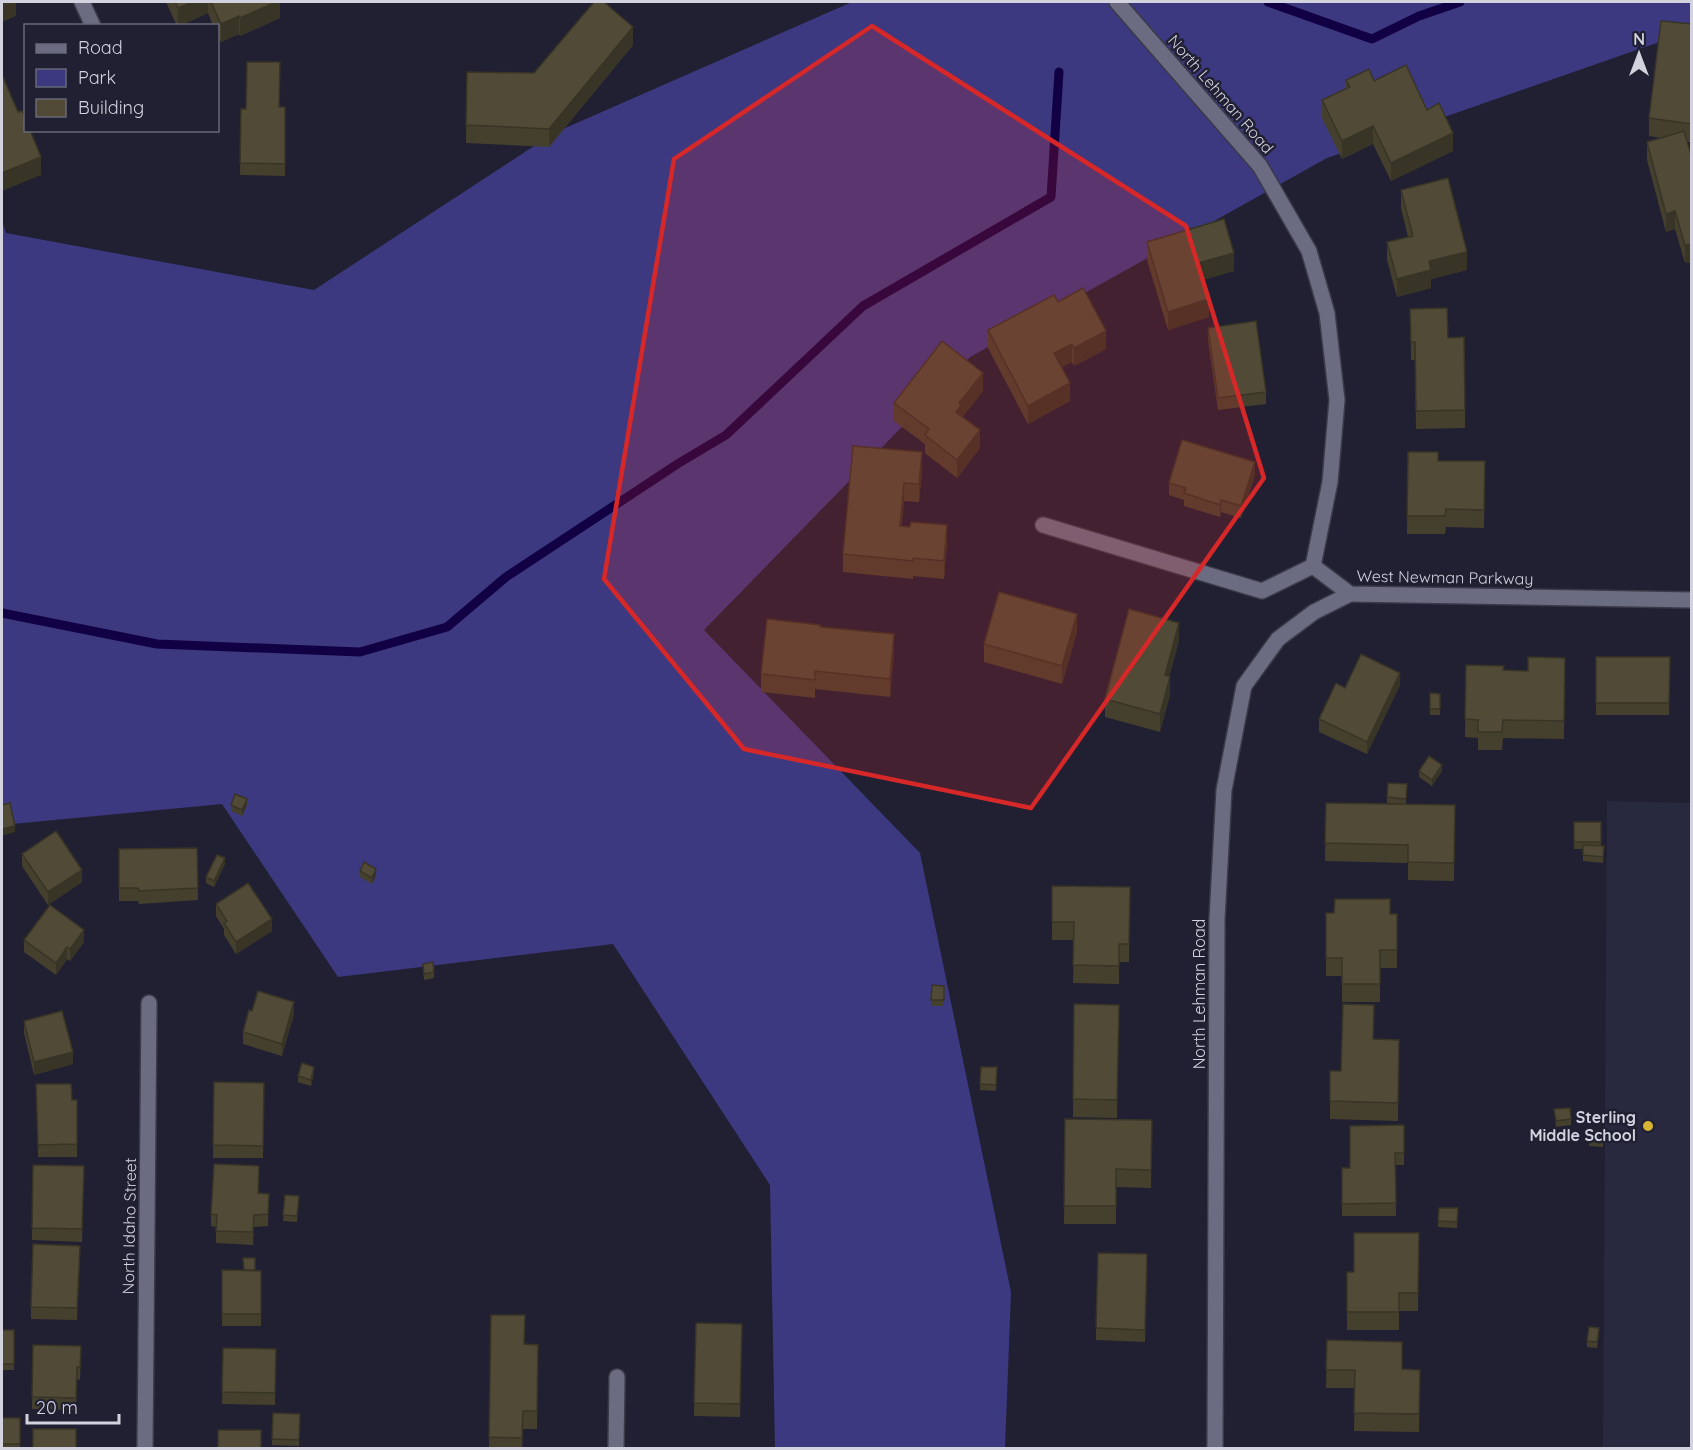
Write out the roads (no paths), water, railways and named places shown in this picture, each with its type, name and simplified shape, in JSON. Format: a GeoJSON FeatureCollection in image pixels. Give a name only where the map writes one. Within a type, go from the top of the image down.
{"type":"FeatureCollection","features":[{"type":"Feature","properties":{"kind":"street"},"geometry":{"type":"LineString","coordinates":[[82,2],[92,24]]}},
{"type":"Feature","properties":{"kind":"street","name":"North Lehman Road"},"geometry":{"type":"LineString","coordinates":[[1117,2],[1260,166],[1309,251],[1327,313],[1336,400],[1330,482],[1312,566]]}},
{"type":"Feature","properties":{"kind":"street"},"geometry":{"type":"LineString","coordinates":[[1043,525],[1262,591],[1312,566]]}},
{"type":"Feature","properties":{"kind":"street","name":"West Newman Parkway"},"geometry":{"type":"LineString","coordinates":[[1312,566],[1350,594],[1692,600]]}},
{"type":"Feature","properties":{"kind":"street","name":"North Lehman Road"},"geometry":{"type":"LineString","coordinates":[[1215,1449],[1217,919],[1224,790],[1244,686],[1278,639],[1314,612],[1350,594]]}},
{"type":"Feature","properties":{"kind":"street","name":"North Idaho Street"},"geometry":{"type":"LineString","coordinates":[[145,1449],[150,1003]]}},
{"type":"Feature","properties":{"kind":"street"},"geometry":{"type":"LineString","coordinates":[[616,1449],[617,1377]]}},
{"type":"Feature","properties":{"kind":"waterway"},"geometry":{"type":"LineString","coordinates":[[1268,2],[1372,39],[1419,16],[1460,2]]}},
{"type":"Feature","properties":{"kind":"waterway"},"geometry":{"type":"LineString","coordinates":[[2,613],[157,644],[360,652],[447,627],[506,577],[679,463],[726,435],[863,306],[1051,197],[1059,72]]}},
{"type":"Feature","properties":{"kind":"place","name":"Sterling Middle School"},"geometry":{"type":"Point","coordinates":[1648,1126]}}]}
